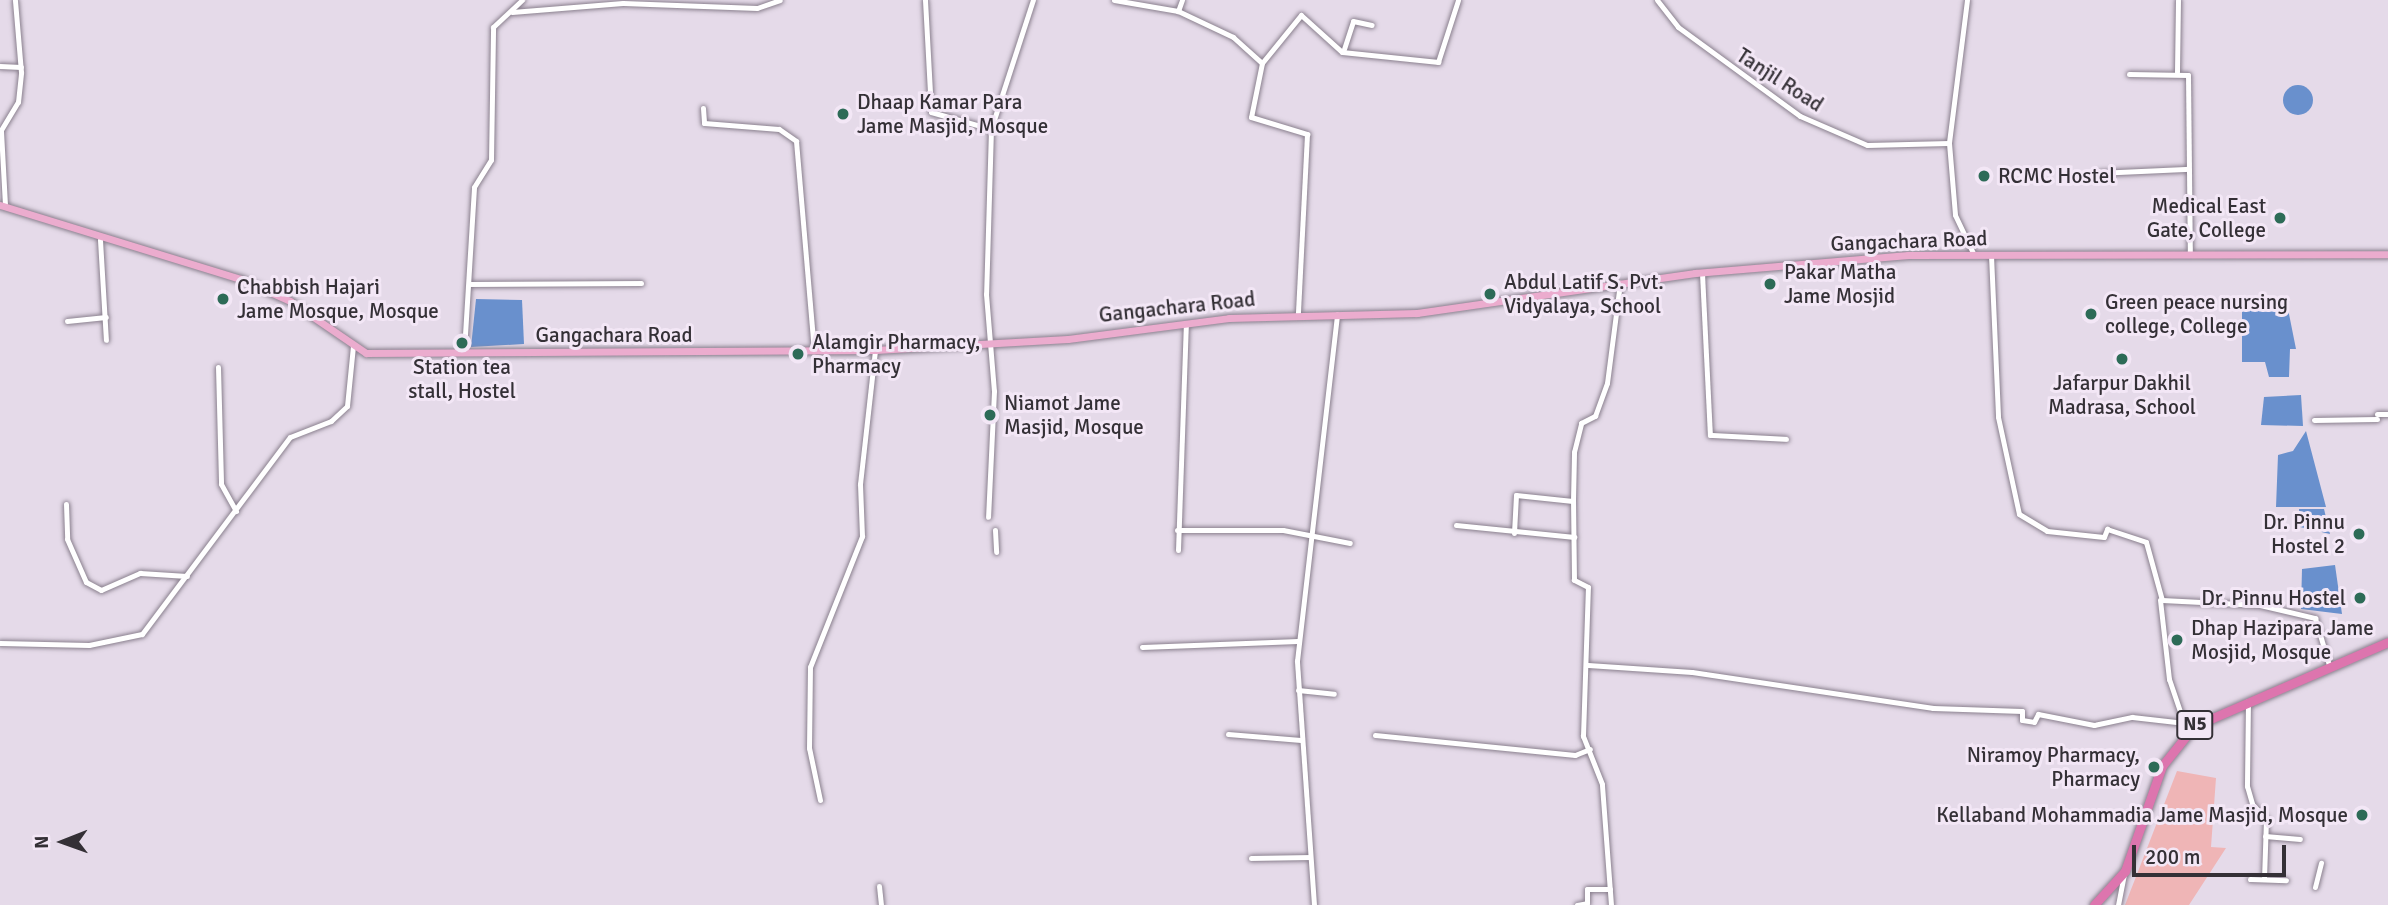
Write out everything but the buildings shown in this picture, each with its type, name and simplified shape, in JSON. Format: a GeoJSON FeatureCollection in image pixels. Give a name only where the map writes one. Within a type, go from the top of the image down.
{"type":"FeatureCollection","features":[{"type":"Feature","properties":{"kind":"highway","name":"N5"},"geometry":{"type":"LineString","coordinates":[[2094,905],[2125,871],[2162,766],[2196,724],[2388,642]]}},
{"type":"Feature","properties":{"kind":"main road","name":"Gangachara Road"},"geometry":{"type":"LineString","coordinates":[[2,205],[100,240],[241,279],[290,301],[366,353],[875,350],[991,340],[1068,339],[1186,322],[1298,313],[1418,313],[1702,273],[1974,255],[2388,254]]}},
{"type":"Feature","properties":{"kind":"street"},"geometry":{"type":"LineString","coordinates":[[2,205],[1,130],[18,102],[22,67],[15,0]]}},
{"type":"Feature","properties":{"kind":"street"},"geometry":{"type":"LineString","coordinates":[[464,351],[471,284],[474,187],[491,160],[493,27],[522,0]]}},
{"type":"Feature","properties":{"kind":"street"},"geometry":{"type":"LineString","coordinates":[[512,12],[623,3],[757,8],[780,0]]}},
{"type":"Feature","properties":{"kind":"street"},"geometry":{"type":"LineString","coordinates":[[925,0],[931,112],[991,129]]}},
{"type":"Feature","properties":{"kind":"street"},"geometry":{"type":"LineString","coordinates":[[988,517],[991,129],[1033,0]]}},
{"type":"Feature","properties":{"kind":"street"},"geometry":{"type":"LineString","coordinates":[[1114,0],[1178,11],[1233,37],[1262,63]]}},
{"type":"Feature","properties":{"kind":"street"},"geometry":{"type":"LineString","coordinates":[[1178,11],[1182,0]]}},
{"type":"Feature","properties":{"kind":"street"},"geometry":{"type":"LineString","coordinates":[[1298,313],[1308,138],[1251,117],[1262,63],[1301,15],[1343,52],[1438,62],[1458,0]]}},
{"type":"Feature","properties":{"kind":"street","name":"Tanjil Road"},"geometry":{"type":"LineString","coordinates":[[1657,0],[1678,27],[1800,117],[1867,145],[1948,143]]}},
{"type":"Feature","properties":{"kind":"street"},"geometry":{"type":"LineString","coordinates":[[1967,0],[1948,143],[1955,215],[1974,255]]}},
{"type":"Feature","properties":{"kind":"street"},"geometry":{"type":"LineString","coordinates":[[2177,72],[2178,0]]}},
{"type":"Feature","properties":{"kind":"street"},"geometry":{"type":"LineString","coordinates":[[1343,52],[1353,20],[1372,25]]}},
{"type":"Feature","properties":{"kind":"street"},"geometry":{"type":"LineString","coordinates":[[0,66],[22,67]]}},
{"type":"Feature","properties":{"kind":"street"},"geometry":{"type":"LineString","coordinates":[[2129,74],[2177,72],[2188,75],[2190,254]]}},
{"type":"Feature","properties":{"kind":"street"},"geometry":{"type":"LineString","coordinates":[[703,108],[704,123],[779,130],[796,141],[814,351]]}},
{"type":"Feature","properties":{"kind":"street"},"geometry":{"type":"LineString","coordinates":[[2099,173],[2188,169]]}},
{"type":"Feature","properties":{"kind":"street"},"geometry":{"type":"LineString","coordinates":[[100,240],[106,341]]}},
{"type":"Feature","properties":{"kind":"street"},"geometry":{"type":"LineString","coordinates":[[1991,255],[1998,417],[2019,514],[2047,531],[2104,537],[2107,529],[2146,542],[2160,599],[2169,679],[2183,723]]}},
{"type":"Feature","properties":{"kind":"street"},"geometry":{"type":"LineString","coordinates":[[1702,273],[1710,435],[1786,439]]}},
{"type":"Feature","properties":{"kind":"street"},"geometry":{"type":"LineString","coordinates":[[471,284],[641,283]]}},
{"type":"Feature","properties":{"kind":"street"},"geometry":{"type":"LineString","coordinates":[[1611,905],[1605,806],[1590,749],[1583,736],[1588,665],[1588,587],[1574,580],[1573,501],[1574,452],[1581,424],[1595,416],[1606,383],[1620,284]]}},
{"type":"Feature","properties":{"kind":"street"},"geometry":{"type":"LineString","coordinates":[[1314,905],[1301,740],[1298,641],[1310,536],[1333,389],[1337,314]]}},
{"type":"Feature","properties":{"kind":"street"},"geometry":{"type":"LineString","coordinates":[[67,321],[106,317]]}},
{"type":"Feature","properties":{"kind":"street"},"geometry":{"type":"LineString","coordinates":[[1178,550],[1186,322]]}},
{"type":"Feature","properties":{"kind":"street"},"geometry":{"type":"LineString","coordinates":[[0,643],[89,645],[142,634],[290,437],[331,421],[347,406],[353,346]]}},
{"type":"Feature","properties":{"kind":"street"},"geometry":{"type":"LineString","coordinates":[[820,800],[809,748],[810,667],[862,536],[861,471],[875,350]]}},
{"type":"Feature","properties":{"kind":"street"},"geometry":{"type":"LineString","coordinates":[[218,367],[221,484],[236,511]]}},
{"type":"Feature","properties":{"kind":"street"},"geometry":{"type":"LineString","coordinates":[[2314,420],[2377,417],[2388,414]]}},
{"type":"Feature","properties":{"kind":"street"},"geometry":{"type":"LineString","coordinates":[[1514,533],[1516,495],[1573,501]]}},
{"type":"Feature","properties":{"kind":"street"},"geometry":{"type":"LineString","coordinates":[[66,504],[67,538],[86,582],[101,590],[140,573],[187,576]]}},
{"type":"Feature","properties":{"kind":"street"},"geometry":{"type":"LineString","coordinates":[[1456,525],[1574,537]]}},
{"type":"Feature","properties":{"kind":"street"},"geometry":{"type":"LineString","coordinates":[[995,530],[996,552]]}},
{"type":"Feature","properties":{"kind":"street"},"geometry":{"type":"LineString","coordinates":[[1177,530],[1310,536],[1350,544]]}},
{"type":"Feature","properties":{"kind":"street"},"geometry":{"type":"LineString","coordinates":[[2160,599],[2260,605],[2315,618],[2329,665]]}},
{"type":"Feature","properties":{"kind":"street"},"geometry":{"type":"LineString","coordinates":[[1142,647],[1298,641]]}},
{"type":"Feature","properties":{"kind":"street"},"geometry":{"type":"LineString","coordinates":[[1588,665],[1692,672],[1933,708],[2022,711],[2022,720],[2034,722],[2038,714],[2094,725],[2132,717],[2196,724]]}},
{"type":"Feature","properties":{"kind":"street"},"geometry":{"type":"LineString","coordinates":[[1298,690],[1334,694]]}},
{"type":"Feature","properties":{"kind":"street"},"geometry":{"type":"LineString","coordinates":[[2248,701],[2249,797],[2266,816],[2264,879]]}},
{"type":"Feature","properties":{"kind":"street"},"geometry":{"type":"LineString","coordinates":[[1228,734],[1301,740]]}},
{"type":"Feature","properties":{"kind":"street"},"geometry":{"type":"LineString","coordinates":[[1375,735],[1575,755],[1590,749]]}},
{"type":"Feature","properties":{"kind":"street"},"geometry":{"type":"LineString","coordinates":[[2265,836],[2300,839]]}},
{"type":"Feature","properties":{"kind":"street"},"geometry":{"type":"LineString","coordinates":[[1251,858],[1309,857]]}},
{"type":"Feature","properties":{"kind":"street"},"geometry":{"type":"LineString","coordinates":[[2315,887],[2321,863]]}},
{"type":"Feature","properties":{"kind":"street"},"geometry":{"type":"LineString","coordinates":[[2118,905],[2125,871]]}},
{"type":"Feature","properties":{"kind":"street"},"geometry":{"type":"LineString","coordinates":[[2250,879],[2286,880]]}},
{"type":"Feature","properties":{"kind":"street"},"geometry":{"type":"LineString","coordinates":[[879,886],[881,905]]}},
{"type":"Feature","properties":{"kind":"street"},"geometry":{"type":"LineString","coordinates":[[1577,905],[1587,903],[1587,889],[1610,889]]}},
{"type":"Feature","properties":{"kind":"shaded area"},"geometry":{"type":"Polygon","coordinates":[[[2177,771],[2216,778],[2211,847],[2226,848],[2189,905],[2125,905],[2177,771]]]}},
{"type":"Feature","properties":{"kind":"water"},"geometry":{"type":"Polygon","coordinates":[[[2298,85],[2308,90],[2313,100],[2308,110],[2298,115],[2288,110],[2283,100],[2288,90],[2298,85]]]}},
{"type":"Feature","properties":{"kind":"water"},"geometry":{"type":"Polygon","coordinates":[[[476,299],[522,300],[524,344],[471,347],[476,299]]]}},
{"type":"Feature","properties":{"kind":"water"},"geometry":{"type":"Polygon","coordinates":[[[2287,304],[2296,349],[2290,349],[2289,377],[2269,377],[2265,362],[2242,362],[2242,307],[2287,304]]]}},
{"type":"Feature","properties":{"kind":"water"},"geometry":{"type":"Polygon","coordinates":[[[2301,395],[2303,426],[2261,425],[2264,397],[2301,395]]]}},
{"type":"Feature","properties":{"kind":"water"},"geometry":{"type":"Polygon","coordinates":[[[2306,431],[2326,507],[2276,507],[2278,455],[2293,451],[2306,431]]]}},
{"type":"Feature","properties":{"kind":"water"},"geometry":{"type":"Polygon","coordinates":[[[2299,509],[2324,509],[2330,534],[2300,527],[2299,509]]]}},
{"type":"Feature","properties":{"kind":"water"},"geometry":{"type":"Polygon","coordinates":[[[2335,565],[2342,614],[2301,609],[2302,569],[2335,565]]]}},
{"type":"Feature","properties":{"kind":"place","name":"Dhaap Kamar Para Jame Masjid, Mosque"},"geometry":{"type":"Point","coordinates":[843,114]}},
{"type":"Feature","properties":{"kind":"place","name":"RCMC Hostel"},"geometry":{"type":"Point","coordinates":[1984,176]}},
{"type":"Feature","properties":{"kind":"place","name":"Medical East Gate, College"},"geometry":{"type":"Point","coordinates":[2280,218]}},
{"type":"Feature","properties":{"kind":"place","name":"Pakar Matha Jame Mosjid"},"geometry":{"type":"Point","coordinates":[1770,284]}},
{"type":"Feature","properties":{"kind":"place","name":"Abdul Latif S. Pvt. Vidyalaya, School"},"geometry":{"type":"Point","coordinates":[1490,294]}},
{"type":"Feature","properties":{"kind":"place","name":"Chabbish Hajari Jame Mosque, Mosque"},"geometry":{"type":"Point","coordinates":[223,299]}},
{"type":"Feature","properties":{"kind":"place","name":"Green peace nursing college, College"},"geometry":{"type":"Point","coordinates":[2091,314]}},
{"type":"Feature","properties":{"kind":"place","name":"Station tea stall, Hostel"},"geometry":{"type":"Point","coordinates":[462,343]}},
{"type":"Feature","properties":{"kind":"place","name":"Alamgir Pharmacy, Pharmacy"},"geometry":{"type":"Point","coordinates":[798,354]}},
{"type":"Feature","properties":{"kind":"place","name":"Jafarpur Dakhil Madrasa, School"},"geometry":{"type":"Point","coordinates":[2122,359]}},
{"type":"Feature","properties":{"kind":"place","name":"Niamot Jame Masjid, Mosque"},"geometry":{"type":"Point","coordinates":[990,415]}},
{"type":"Feature","properties":{"kind":"place","name":"Dr. Pinnu Hostel 2"},"geometry":{"type":"Point","coordinates":[2359,534]}},
{"type":"Feature","properties":{"kind":"place","name":"Dr. Pinnu Hostel"},"geometry":{"type":"Point","coordinates":[2360,598]}},
{"type":"Feature","properties":{"kind":"place","name":"Dhap Hazipara Jame Mosjid, Mosque"},"geometry":{"type":"Point","coordinates":[2177,640]}},
{"type":"Feature","properties":{"kind":"place","name":"Niramoy Pharmacy, Pharmacy"},"geometry":{"type":"Point","coordinates":[2154,767]}},
{"type":"Feature","properties":{"kind":"place","name":"Kellaband Mohammadia Jame Masjid, Mosque"},"geometry":{"type":"Point","coordinates":[2362,815]}}]}
